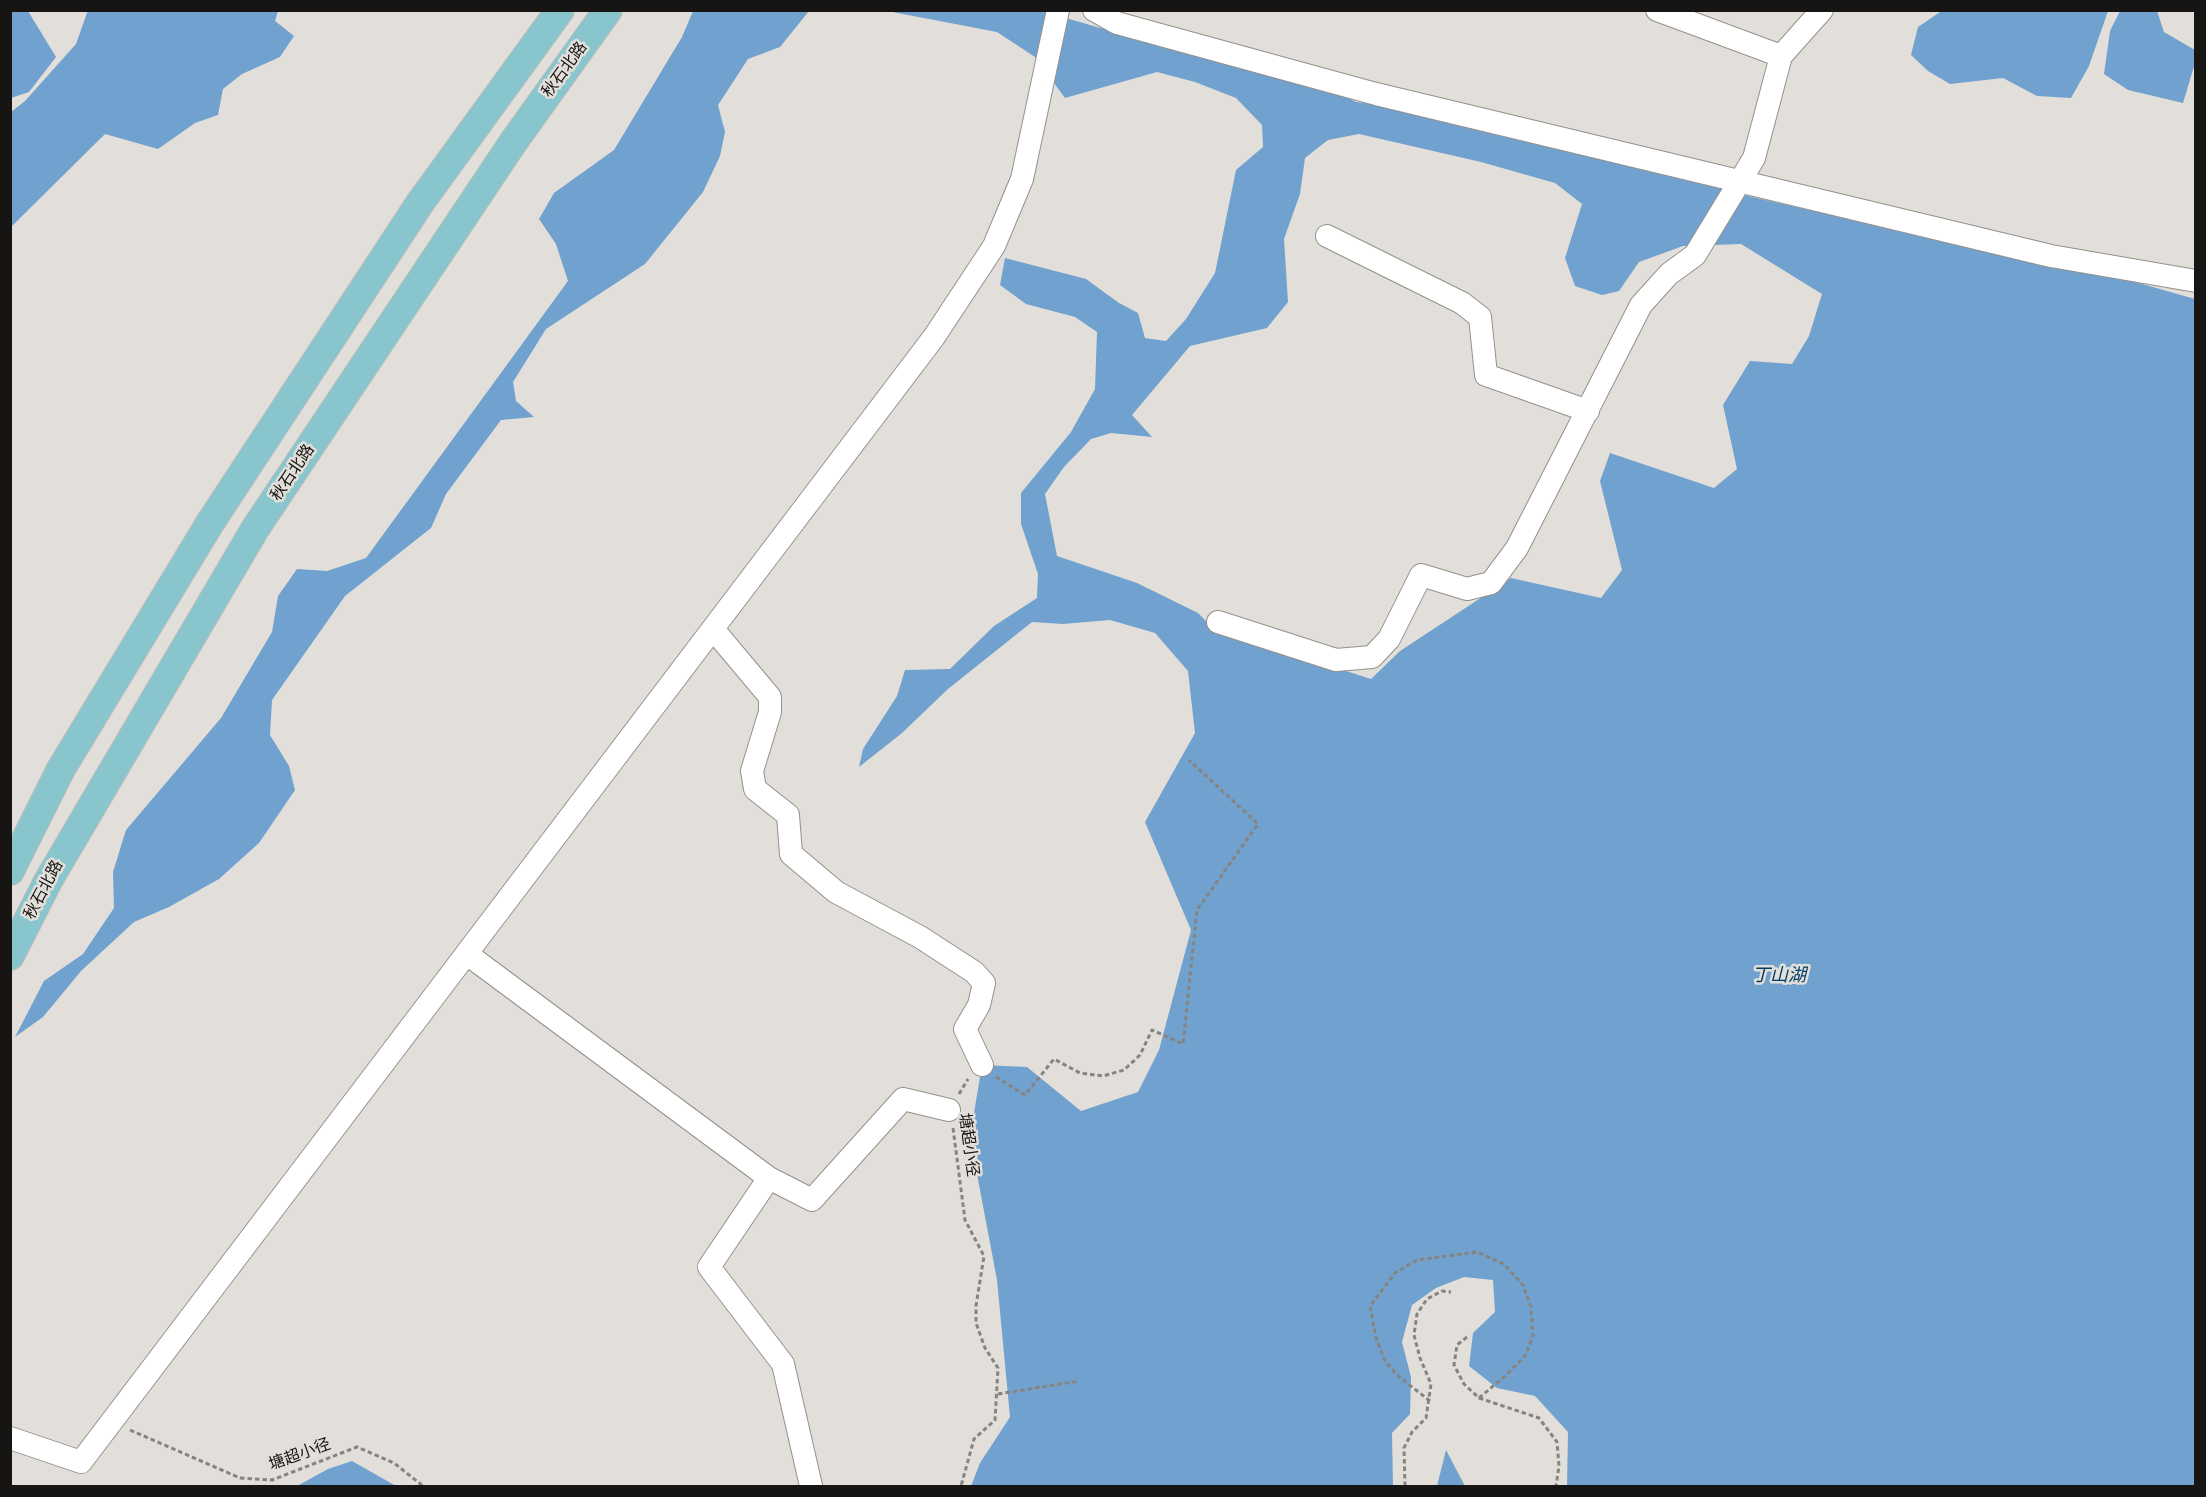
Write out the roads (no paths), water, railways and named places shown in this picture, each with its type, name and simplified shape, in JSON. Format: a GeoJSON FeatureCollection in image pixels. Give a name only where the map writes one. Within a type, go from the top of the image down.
{"type":"FeatureCollection","features":[{"type":"Feature","properties":{"kind":"main road"},"geometry":{"type":"LineString","coordinates":[[10,871],[61,769],[210,523],[420,203],[560,10]]}},
{"type":"Feature","properties":{"kind":"main road","name":"秋石北路"},"geometry":{"type":"LineString","coordinates":[[10,956],[48,881],[255,530],[514,141],[608,10]]}},
{"type":"Feature","properties":{"kind":"street"},"geometry":{"type":"LineString","coordinates":[[10,1438],[81,1462],[934,337],[994,246],[1022,179],[1058,10]]}},
{"type":"Feature","properties":{"kind":"street"},"geometry":{"type":"LineString","coordinates":[[1094,10],[1117,23],[1376,94],[2051,256],[2196,281]]}},
{"type":"Feature","properties":{"kind":"street"},"geometry":{"type":"LineString","coordinates":[[1657,10],[1781,57]]}},
{"type":"Feature","properties":{"kind":"street"},"geometry":{"type":"LineString","coordinates":[[1218,622],[1336,660],[1372,657],[1389,639],[1421,575],[1467,589],[1491,583],[1517,548],[1641,305],[1669,274],[1695,255],[1754,158],[1781,57],[1822,10]]}},
{"type":"Feature","properties":{"kind":"street"},"geometry":{"type":"LineString","coordinates":[[1327,236],[1462,303],[1480,317],[1486,375],[1588,411]]}},
{"type":"Feature","properties":{"kind":"street"},"geometry":{"type":"LineString","coordinates":[[713,628],[770,697],[770,712],[752,771],[755,789],[788,815],[790,854],[836,892],[920,937],[974,972],[984,983],[979,1005],[965,1029],[980,1070]]}},
{"type":"Feature","properties":{"kind":"street"},"geometry":{"type":"LineString","coordinates":[[467,954],[769,1178],[812,1200],[903,1099],[949,1110]]}},
{"type":"Feature","properties":{"kind":"street"},"geometry":{"type":"LineString","coordinates":[[769,1178],[709,1267],[783,1364],[811,1486]]}},
{"type":"Feature","properties":{"kind":"water"},"geometry":{"type":"Polygon","coordinates":[[[88,10],[278,11],[275,21],[294,36],[280,57],[242,74],[223,89],[218,115],[195,123],[158,149],[105,134],[11,227],[11,112],[25,101],[76,44],[88,10]]]}},
{"type":"Feature","properties":{"kind":"water"},"geometry":{"type":"Polygon","coordinates":[[[1943,10],[2108,11],[2089,66],[2071,98],[2037,96],[2003,78],[1950,84],[1928,71],[1911,55],[1918,27],[1943,10]]]}},
{"type":"Feature","properties":{"kind":"water"},"geometry":{"type":"Polygon","coordinates":[[[10,11],[28,11],[56,57],[29,92],[11,98],[10,11]]]}},
{"type":"Feature","properties":{"kind":"water"},"geometry":{"type":"Polygon","coordinates":[[[693,11],[809,11],[780,47],[748,59],[718,105],[725,132],[720,156],[703,192],[645,264],[546,329],[513,382],[516,401],[534,417],[501,420],[446,494],[431,528],[345,596],[272,700],[270,735],[289,766],[295,790],[259,843],[219,879],[169,907],[134,922],[81,971],[43,1017],[15,1037],[44,981],[83,954],[114,908],[113,872],[126,830],[221,718],[272,632],[278,596],[297,569],[327,571],[366,558],[568,281],[556,244],[539,219],[554,193],[614,150],[682,37],[693,11]]]}},
{"type":"Feature","properties":{"kind":"water","name":"丁山湖"},"geometry":{"type":"Polygon","coordinates":[[[887,11],[1042,11],[1155,44],[1264,57],[1356,102],[1436,112],[1752,197],[1955,243],[2072,264],[2195,299],[2195,1486],[1567,1486],[1568,1432],[1535,1396],[1497,1388],[1469,1366],[1473,1333],[1495,1312],[1493,1280],[1464,1277],[1436,1288],[1412,1305],[1402,1342],[1411,1377],[1410,1414],[1392,1433],[1393,1486],[971,1486],[980,1463],[1010,1417],[997,1280],[970,1137],[982,1065],[1027,1067],[1081,1111],[1138,1092],[1159,1050],[1191,930],[1145,822],[1195,733],[1188,671],[1155,633],[1110,620],[1063,624],[1032,622],[948,689],[902,733],[859,767],[863,749],[897,696],[905,670],[950,669],[994,626],[1037,598],[1038,574],[1021,524],[1021,493],[1071,432],[1095,389],[1097,332],[1075,317],[1026,304],[1000,285],[1005,258],[1086,279],[1119,303],[1138,313],[1145,338],[1166,341],[1186,319],[1215,273],[1236,170],[1263,147],[1262,125],[1236,98],[1195,82],[1157,72],[1065,98],[1035,57],[997,32],[887,11]],[[1359,134],[1328,140],[1305,158],[1300,194],[1284,239],[1288,302],[1267,328],[1190,346],[1132,415],[1152,437],[1111,433],[1091,439],[1064,467],[1045,494],[1057,556],[1137,583],[1198,613],[1213,628],[1371,679],[1400,651],[1511,578],[1601,598],[1622,570],[1600,481],[1610,453],[1714,488],[1737,469],[1723,405],[1750,361],[1792,364],[1809,336],[1822,294],[1741,244],[1683,246],[1639,262],[1619,291],[1602,295],[1575,286],[1565,258],[1582,204],[1555,183],[1481,162],[1359,134]]]}},
{"type":"Feature","properties":{"kind":"water"},"geometry":{"type":"Polygon","coordinates":[[[2120,11],[2157,11],[2164,32],[2195,50],[2195,63],[2183,103],[2128,90],[2104,74],[2110,31],[2120,11]]]}},
{"type":"Feature","properties":{"kind":"water"},"geometry":{"type":"Polygon","coordinates":[[[1446,1450],[1465,1486],[1437,1486],[1446,1450]]]}},
{"type":"Feature","properties":{"kind":"water"},"geometry":{"type":"Polygon","coordinates":[[[352,1461],[396,1486],[297,1486],[328,1469],[352,1461]]]}}]}
